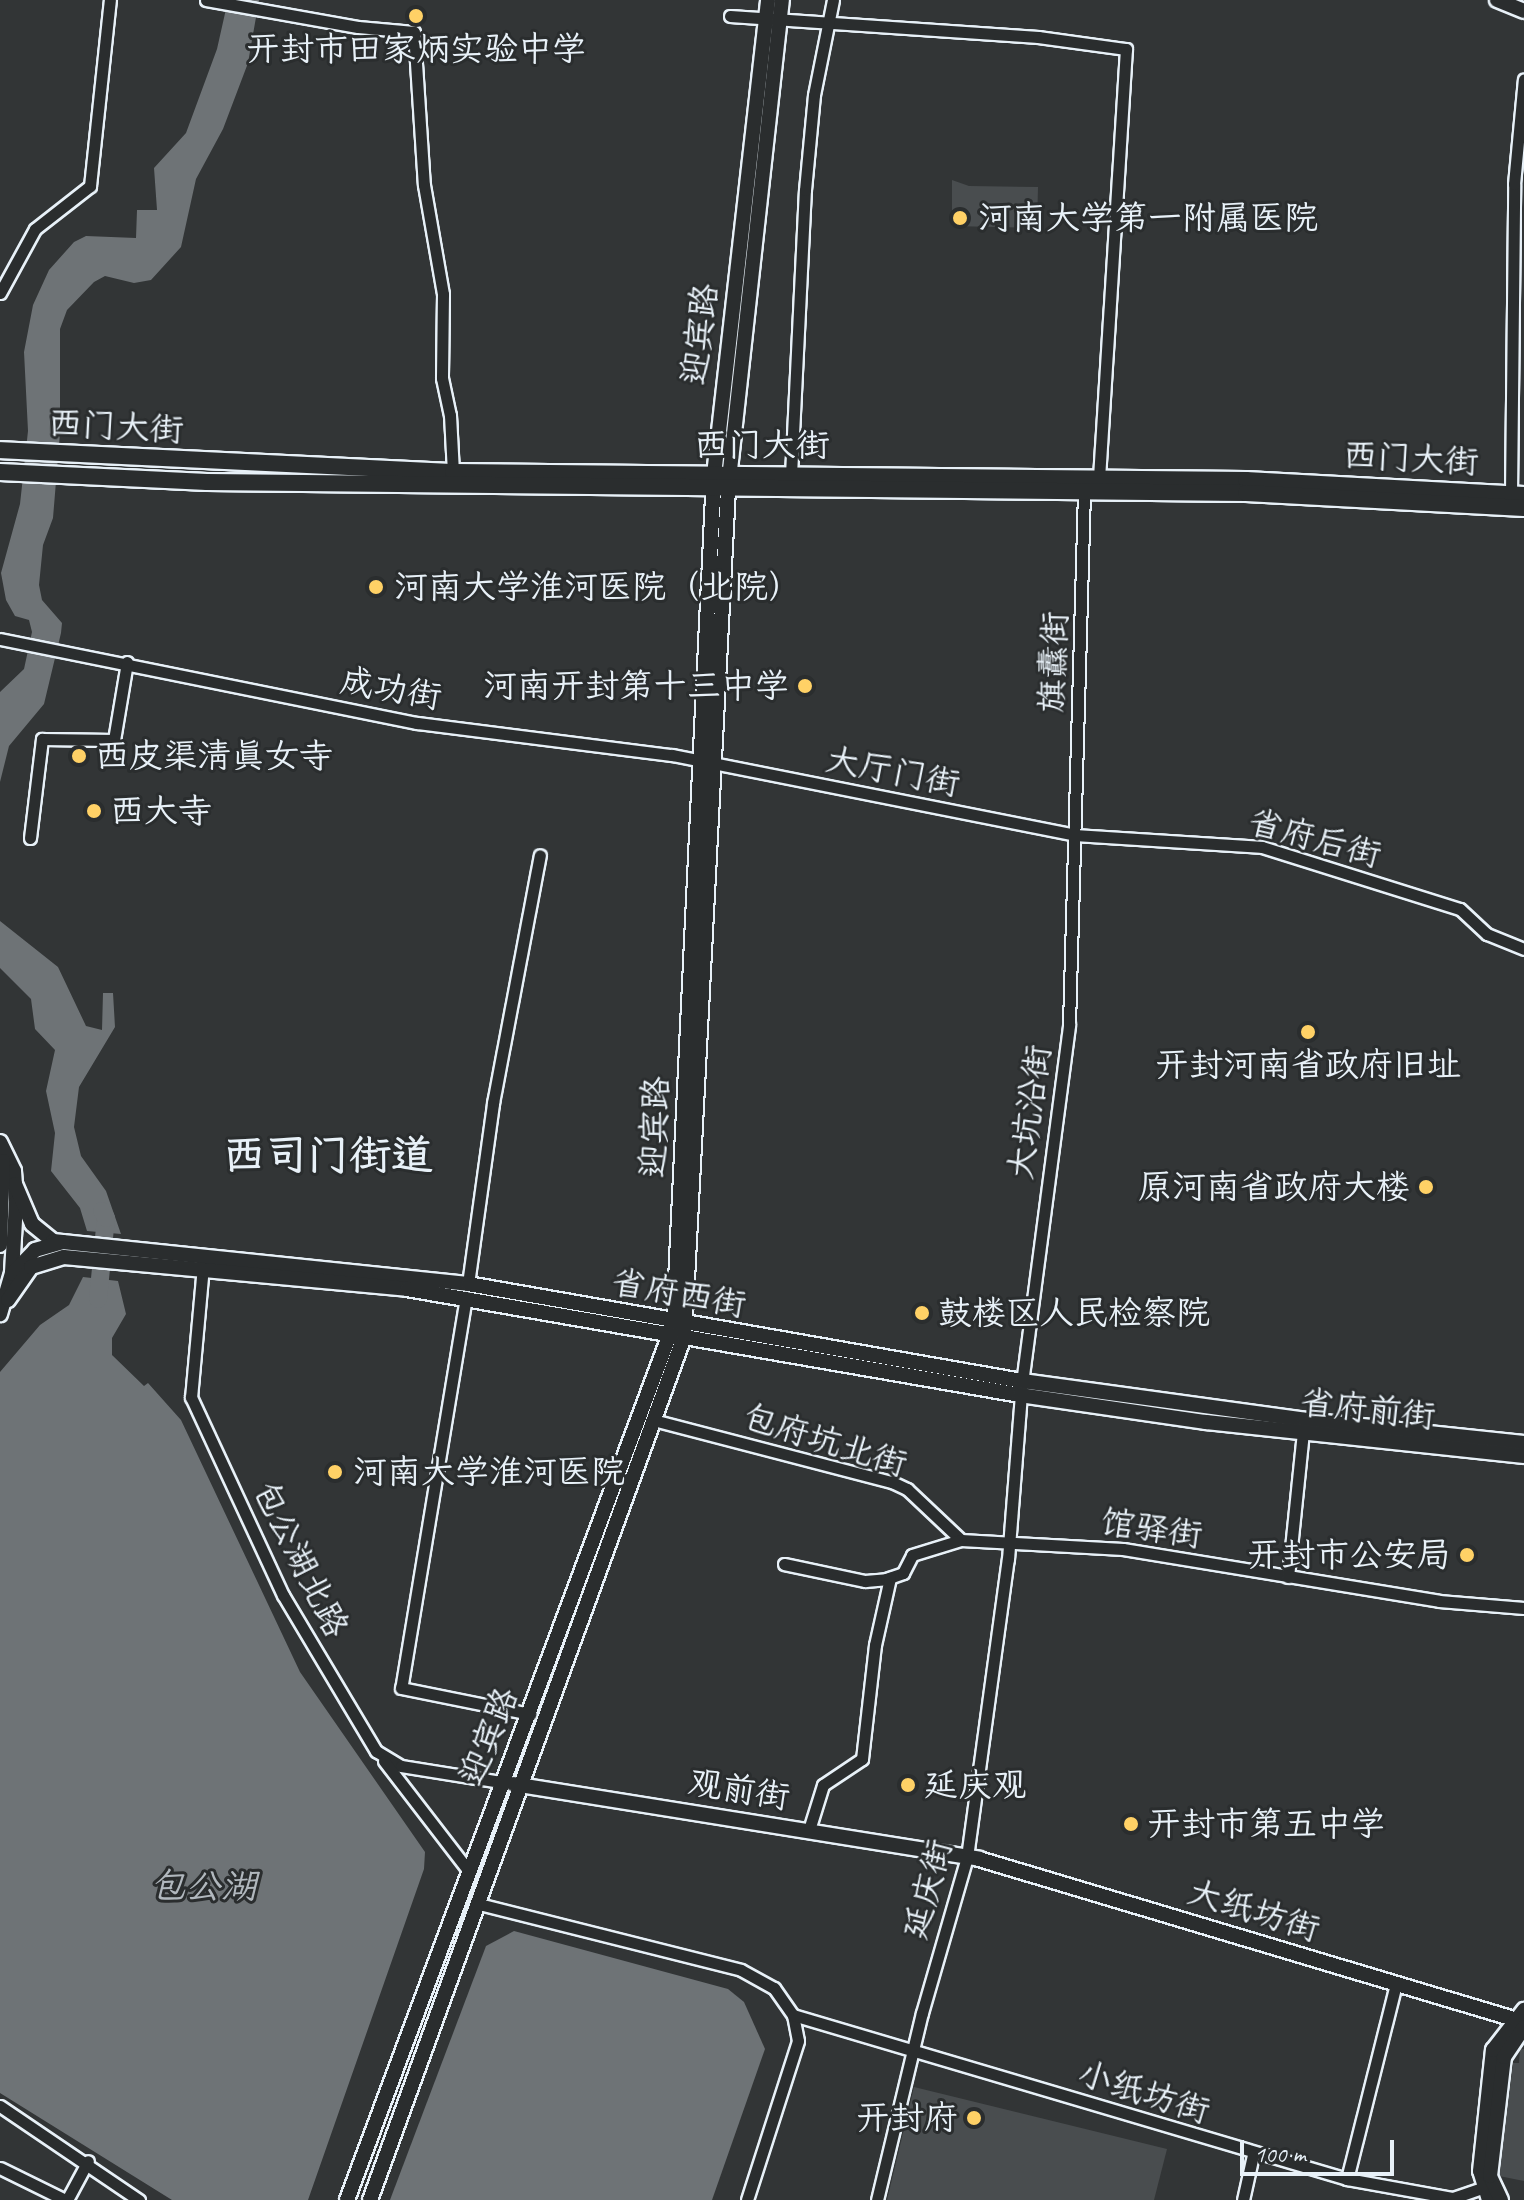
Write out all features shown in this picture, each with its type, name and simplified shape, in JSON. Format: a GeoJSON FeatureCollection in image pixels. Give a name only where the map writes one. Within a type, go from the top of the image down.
{"type":"FeatureCollection","features":[{"type":"Feature","properties":{"kind":"main road","name":"迎宾路"},"geometry":{"type":"LineString","coordinates":[[768,0],[773,17]]}},
{"type":"Feature","properties":{"kind":"main road","name":"迎宾路"},"geometry":{"type":"LineString","coordinates":[[370,2200],[479,1904],[519,1785],[657,1421],[679,1330],[721,482],[773,17],[782,0]]}},
{"type":"Feature","properties":{"kind":"main road"},"geometry":{"type":"LineString","coordinates":[[1497,0],[1524,11]]}},
{"type":"Feature","properties":{"kind":"main road","name":"西门大街"},"geometry":{"type":"LineString","coordinates":[[0,450],[721,482],[1335,496],[1524,508]]}},
{"type":"Feature","properties":{"kind":"main road","name":"西门大街"},"geometry":{"type":"LineString","coordinates":[[0,472],[207,482],[721,482],[791,475],[1099,478],[1348,483],[1518,494]]}},
{"type":"Feature","properties":{"kind":"main road"},"geometry":{"type":"LineString","coordinates":[[0,1142],[11,1159],[0,1245]]}},
{"type":"Feature","properties":{"kind":"main road"},"geometry":{"type":"LineString","coordinates":[[0,1149],[32,1224],[56,1251]]}},
{"type":"Feature","properties":{"kind":"main road"},"geometry":{"type":"LineString","coordinates":[[0,1314],[12,1273],[16,1212],[10,1178]]}},
{"type":"Feature","properties":{"kind":"main road"},"geometry":{"type":"LineString","coordinates":[[16,1212],[56,1251]]}},
{"type":"Feature","properties":{"kind":"main road"},"geometry":{"type":"LineString","coordinates":[[12,1273],[27,1255],[56,1251]]}},
{"type":"Feature","properties":{"kind":"main road"},"geometry":{"type":"LineString","coordinates":[[4,1297],[24,1272],[56,1251]]}},
{"type":"Feature","properties":{"kind":"main road","name":"省府西街"},"geometry":{"type":"LineString","coordinates":[[56,1251],[138,1256],[467,1290],[679,1330],[1021,1388],[1207,1415]]}},
{"type":"Feature","properties":{"kind":"main road","name":"迎宾路"},"geometry":{"type":"LineString","coordinates":[[347,2200],[501,1782],[679,1330]]}},
{"type":"Feature","properties":{"kind":"main road","name":"省府前街"},"geometry":{"type":"LineString","coordinates":[[1207,1415],[1303,1433],[1524,1456]]}},
{"type":"Feature","properties":{"kind":"main road","name":"省府前街"},"geometry":{"type":"LineString","coordinates":[[1207,1415],[1524,1443]]}},
{"type":"Feature","properties":{"kind":"main road","name":"观前街"},"geometry":{"type":"LineString","coordinates":[[501,1782],[967,1857]]}},
{"type":"Feature","properties":{"kind":"main road","name":"大纸坊街"},"geometry":{"type":"LineString","coordinates":[[967,1857],[1522,2020]]}},
{"type":"Feature","properties":{"kind":"main road"},"geometry":{"type":"LineString","coordinates":[[1486,2194],[1493,2050],[1522,2020]]}},
{"type":"Feature","properties":{"kind":"main road"},"geometry":{"type":"LineString","coordinates":[[1501,2200],[1490,2176],[1504,2057],[1522,2020]]}},
{"type":"Feature","properties":{"kind":"street"},"geometry":{"type":"LineString","coordinates":[[0,293],[35,229],[90,186],[110,0]]}},
{"type":"Feature","properties":{"kind":"street"},"geometry":{"type":"LineString","coordinates":[[206,0],[414,32],[424,185],[443,294],[442,378],[453,472]]}},
{"type":"Feature","properties":{"kind":"street"},"geometry":{"type":"LineString","coordinates":[[791,475],[805,190],[833,0]]}},
{"type":"Feature","properties":{"kind":"street"},"geometry":{"type":"LineString","coordinates":[[730,16],[828,21],[1126,49],[1099,478]]}},
{"type":"Feature","properties":{"kind":"street"},"geometry":{"type":"LineString","coordinates":[[1518,494],[1514,184],[1524,79]]}},
{"type":"Feature","properties":{"kind":"street","name":"旗纛街"},"geometry":{"type":"LineString","coordinates":[[1076,835],[1084,492]]}},
{"type":"Feature","properties":{"kind":"street","name":"成功街"},"geometry":{"type":"LineString","coordinates":[[4,640],[76,651],[417,723],[706,762]]}},
{"type":"Feature","properties":{"kind":"street"},"geometry":{"type":"LineString","coordinates":[[30,838],[42,739],[114,740],[127,662]]}},
{"type":"Feature","properties":{"kind":"street","name":"大厅门街"},"geometry":{"type":"LineString","coordinates":[[706,762],[1076,835]]}},
{"type":"Feature","properties":{"kind":"street","name":"省府后街"},"geometry":{"type":"LineString","coordinates":[[1076,835],[1262,847],[1460,909],[1487,934],[1524,949]]}},
{"type":"Feature","properties":{"kind":"street","name":"大坑沿街"},"geometry":{"type":"LineString","coordinates":[[1021,1388],[1065,1069],[1076,835]]}},
{"type":"Feature","properties":{"kind":"street"},"geometry":{"type":"LineString","coordinates":[[530,1714],[401,1688],[467,1290],[493,1103],[540,855]]}},
{"type":"Feature","properties":{"kind":"street","name":"包公湖北路"},"geometry":{"type":"LineString","coordinates":[[204,1264],[193,1405],[283,1595],[376,1751],[468,1870]]}},
{"type":"Feature","properties":{"kind":"street","name":"延庆街"},"geometry":{"type":"LineString","coordinates":[[877,2200],[912,2049],[967,1857],[1008,1544],[1021,1388]]}},
{"type":"Feature","properties":{"kind":"street","name":"包府坑北街"},"geometry":{"type":"LineString","coordinates":[[657,1421],[892,1482],[907,1489],[961,1540]]}},
{"type":"Feature","properties":{"kind":"street"},"geometry":{"type":"LineString","coordinates":[[1288,1577],[1303,1433]]}},
{"type":"Feature","properties":{"kind":"street"},"geometry":{"type":"LineString","coordinates":[[784,1564],[865,1581],[890,1578],[903,1573],[912,1555],[961,1540]]}},
{"type":"Feature","properties":{"kind":"street","name":"馆驿街"},"geometry":{"type":"LineString","coordinates":[[961,1540],[1123,1549],[1288,1577],[1524,1608]]}},
{"type":"Feature","properties":{"kind":"street"},"geometry":{"type":"LineString","coordinates":[[809,1830],[820,1789],[862,1759],[875,1645],[890,1578]]}},
{"type":"Feature","properties":{"kind":"street"},"geometry":{"type":"LineString","coordinates":[[376,1751],[401,1766],[501,1782]]}},
{"type":"Feature","properties":{"kind":"street"},"geometry":{"type":"LineString","coordinates":[[479,1904],[741,1970],[774,1988],[793,2015],[798,2041],[747,2200]]}},
{"type":"Feature","properties":{"kind":"street"},"geometry":{"type":"LineString","coordinates":[[1347,2179],[1396,1984]]}},
{"type":"Feature","properties":{"kind":"street","name":"小纸坊街"},"geometry":{"type":"LineString","coordinates":[[793,2015],[1253,2155],[1347,2179],[1453,2198],[1486,2194]]}},
{"type":"Feature","properties":{"kind":"street"},"geometry":{"type":"LineString","coordinates":[[0,2106],[88,2161],[139,2200]]}},
{"type":"Feature","properties":{"kind":"street"},"geometry":{"type":"LineString","coordinates":[[1243,2200],[1253,2155]]}},
{"type":"Feature","properties":{"kind":"street"},"geometry":{"type":"LineString","coordinates":[[0,2168],[48,2196],[66,2200],[88,2161]]}},
{"type":"Feature","properties":{"kind":"shaded area"},"geometry":{"type":"Polygon","coordinates":[[[952,180],[969,186],[1038,187],[1037,228],[952,226],[952,180]]]}},
{"type":"Feature","properties":{"kind":"shaded area"},"geometry":{"type":"Polygon","coordinates":[[[1520,2049],[1524,2049],[1524,2181],[1499,2176],[1513,2063],[1519,2063],[1520,2049]]]}},
{"type":"Feature","properties":{"kind":"shaded area","name":"开封府"},"geometry":{"type":"Polygon","coordinates":[[[914,2087],[1167,2149],[1154,2200],[887,2200],[914,2087]]]}},
{"type":"Feature","properties":{"kind":"water"},"geometry":{"type":"Polygon","coordinates":[[[228,0],[259,0],[248,63],[223,129],[196,179],[181,247],[151,280],[134,283],[105,276],[94,282],[67,310],[60,329],[60,433],[53,518],[43,545],[39,585],[42,600],[62,623],[61,633],[44,704],[9,746],[0,782],[0,692],[24,669],[32,632],[29,620],[15,616],[6,600],[1,573],[20,504],[28,431],[24,352],[33,305],[49,270],[74,242],[86,236],[136,238],[137,210],[157,210],[154,168],[186,133],[217,49],[228,0]]]}},
{"type":"Feature","properties":{"kind":"water"},"geometry":{"type":"Polygon","coordinates":[[[0,921],[58,967],[86,1026],[102,1030],[103,993],[113,993],[115,1027],[79,1087],[74,1127],[81,1156],[106,1191],[121,1234],[87,1231],[80,1208],[51,1171],[55,1133],[46,1091],[55,1050],[35,1029],[31,999],[0,968],[0,921]]]}},
{"type":"Feature","properties":{"kind":"water","name":"包公湖"},"geometry":{"type":"Polygon","coordinates":[[[83,1277],[118,1281],[126,1314],[112,1338],[112,1355],[144,1386],[148,1383],[181,1420],[300,1672],[425,1852],[424,1869],[308,2200],[172,2200],[0,2093],[0,1372],[40,1325],[69,1305],[83,1277]]]}},
{"type":"Feature","properties":{"kind":"water"},"geometry":{"type":"Polygon","coordinates":[[[514,1931],[728,1989],[744,2002],[765,2049],[712,2200],[390,2200],[486,1946],[514,1931]]]}},
{"type":"Feature","properties":{"kind":"waterway"},"geometry":{"type":"LineString","coordinates":[[98,1299],[106,1218],[102,1211]]}},
{"type":"Feature","properties":{"kind":"place","name":"开封市田家炳实验中学"},"geometry":{"type":"Point","coordinates":[416,16]}},
{"type":"Feature","properties":{"kind":"place","name":"河南大学第一附属医院"},"geometry":{"type":"Point","coordinates":[960,218]}},
{"type":"Feature","properties":{"kind":"place","name":"河南大学淮河医院（北院）"},"geometry":{"type":"Point","coordinates":[376,587]}},
{"type":"Feature","properties":{"kind":"place","name":"河南开封第十三中学"},"geometry":{"type":"Point","coordinates":[805,686]}},
{"type":"Feature","properties":{"kind":"place","name":"西皮渠清真女寺"},"geometry":{"type":"Point","coordinates":[79,756]}},
{"type":"Feature","properties":{"kind":"place","name":"西大寺"},"geometry":{"type":"Point","coordinates":[94,811]}},
{"type":"Feature","properties":{"kind":"place","name":"开封河南省政府旧址"},"geometry":{"type":"Point","coordinates":[1308,1032]}},
{"type":"Feature","properties":{"kind":"place","name":"原河南省政府大楼"},"geometry":{"type":"Point","coordinates":[1426,1187]}},
{"type":"Feature","properties":{"kind":"place","name":"鼓楼区人民检察院"},"geometry":{"type":"Point","coordinates":[922,1313]}},
{"type":"Feature","properties":{"kind":"place","name":"河南大学淮河医院"},"geometry":{"type":"Point","coordinates":[335,1472]}},
{"type":"Feature","properties":{"kind":"place","name":"开封市公安局"},"geometry":{"type":"Point","coordinates":[1467,1555]}},
{"type":"Feature","properties":{"kind":"place","name":"延庆观"},"geometry":{"type":"Point","coordinates":[908,1785]}},
{"type":"Feature","properties":{"kind":"place","name":"开封市第五中学"},"geometry":{"type":"Point","coordinates":[1131,1824]}},
{"type":"Feature","properties":{"kind":"place","name":"开封府"},"geometry":{"type":"Point","coordinates":[974,2118]}},
{"type":"Feature","properties":{"kind":"district","name":"西司门街道"},"geometry":{"type":"Point","coordinates":[328,1156]}}]}
